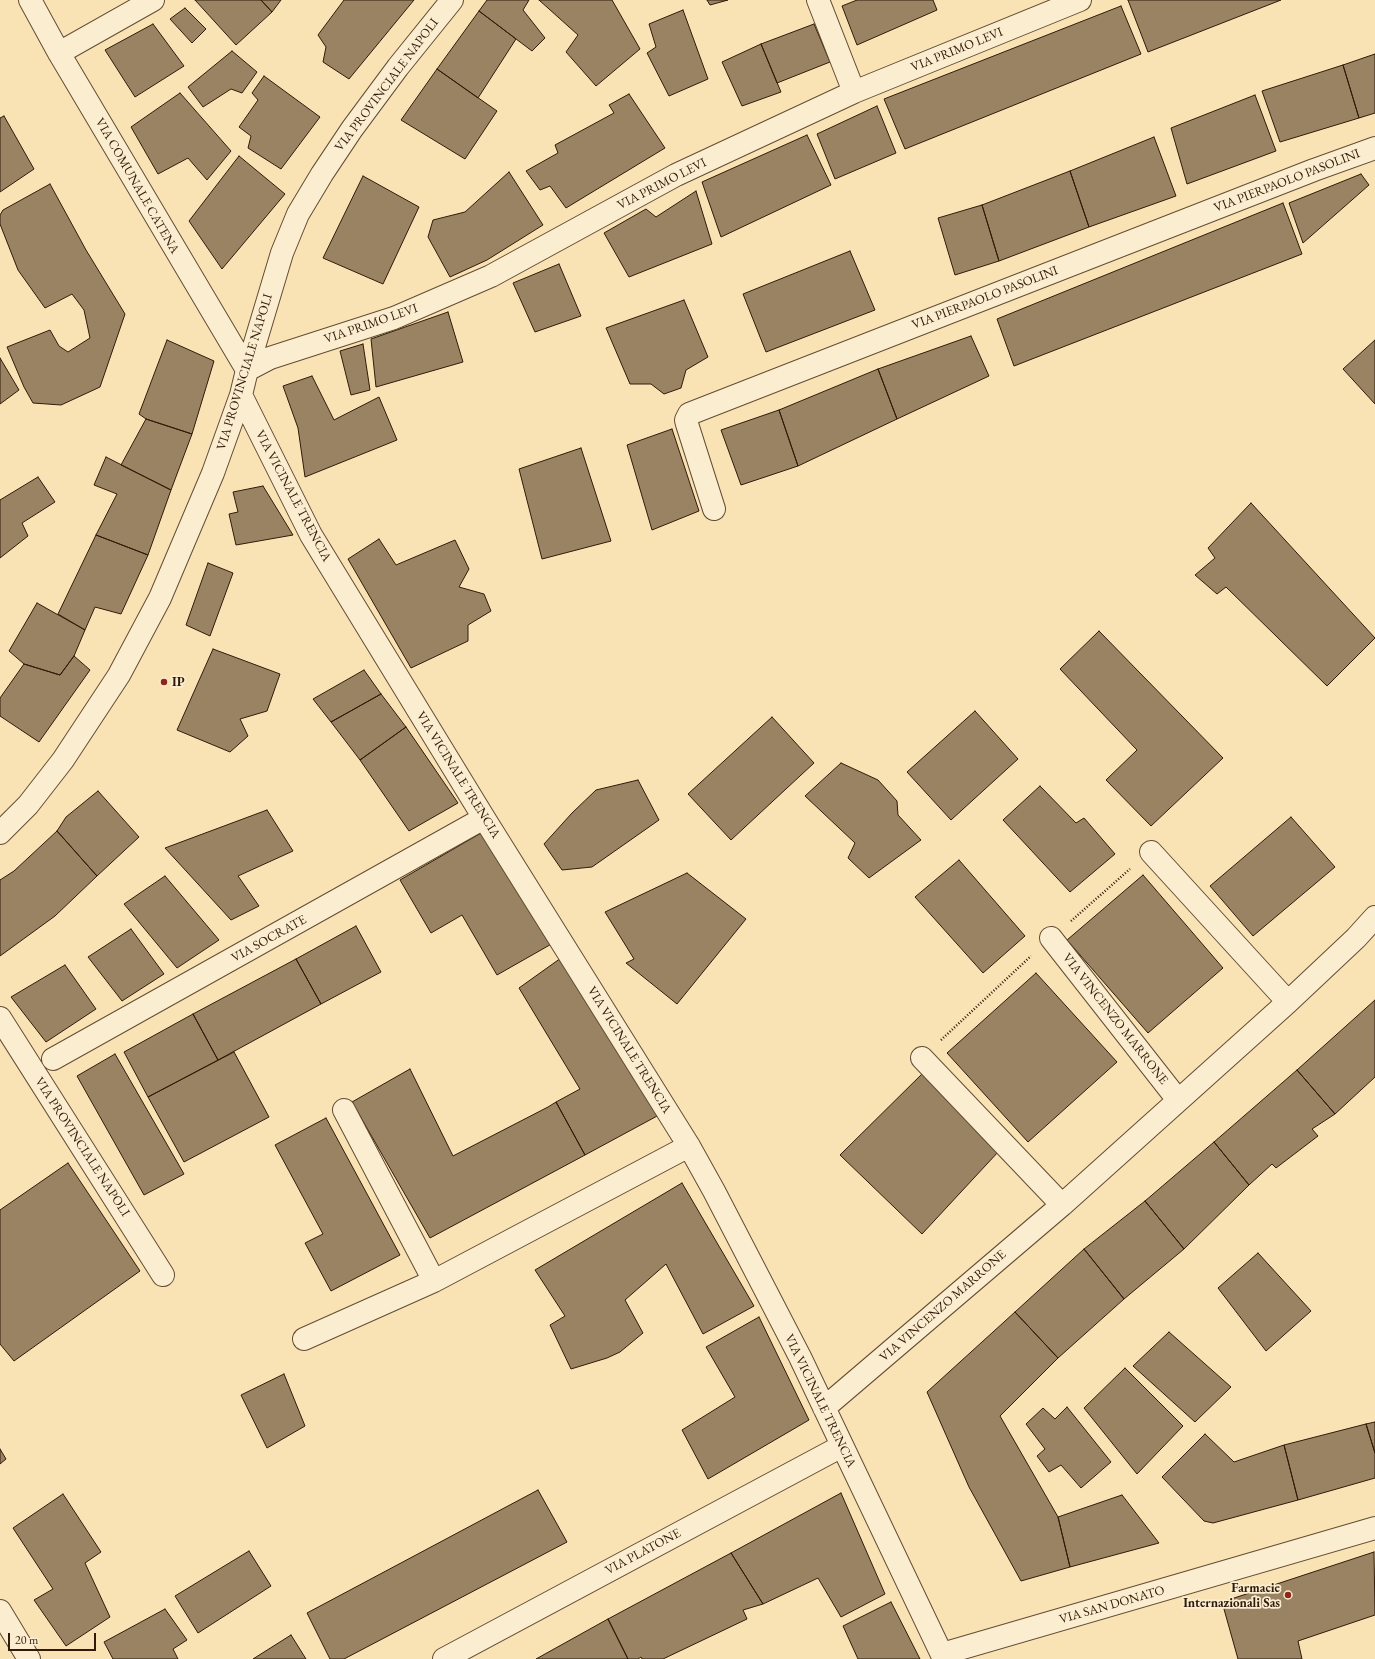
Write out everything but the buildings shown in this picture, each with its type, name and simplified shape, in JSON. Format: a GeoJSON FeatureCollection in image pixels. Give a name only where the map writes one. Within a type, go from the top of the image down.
{"type":"FeatureCollection","features":[{"type":"Feature","properties":{"kind":"street","name":"VIA COMUNALE CATENA"},"geometry":{"type":"LineString","coordinates":[[30,0],[59,53],[200,294],[247,370]]}},
{"type":"Feature","properties":{"kind":"street"},"geometry":{"type":"LineString","coordinates":[[59,53],[153,0]]}},
{"type":"Feature","properties":{"kind":"street","name":"VIA PROVINCIALE NAPOLI"},"geometry":{"type":"LineString","coordinates":[[2,826],[28,805],[63,760],[119,675],[163,591],[213,473],[241,395],[282,252],[298,214],[352,129],[452,0]]}},
{"type":"Feature","properties":{"kind":"street"},"geometry":{"type":"LineString","coordinates":[[818,0],[854,92]]}},
{"type":"Feature","properties":{"kind":"street","name":"VIA PRIMO LEVI"},"geometry":{"type":"LineString","coordinates":[[247,370],[270,358],[394,318],[491,276],[676,176],[854,92],[1077,0]]}},
{"type":"Feature","properties":{"kind":"street","name":"VIA PIERPAOLO PASOLINI"},"geometry":{"type":"LineString","coordinates":[[714,509],[687,424],[686,420],[689,414],[1375,148]]}},
{"type":"Feature","properties":{"kind":"street","name":"VIA VICINALE TRENCIA"},"geometry":{"type":"LineString","coordinates":[[241,395],[310,535],[484,818],[689,1146],[800,1357],[943,1656]]}},
{"type":"Feature","properties":{"kind":"street","name":"VIA SOCRATE"},"geometry":{"type":"LineString","coordinates":[[54,1059],[484,818]]}},
{"type":"Feature","properties":{"kind":"street"},"geometry":{"type":"LineString","coordinates":[[1150,852],[1288,1002]]}},
{"type":"Feature","properties":{"kind":"street","name":"VIA VINCENZO MARRONE"},"geometry":{"type":"LineString","coordinates":[[824,1408],[1062,1205],[1288,1002],[1356,938],[1375,917]]}},
{"type":"Feature","properties":{"kind":"street","name":"VIA VINCENZO MARRONE"},"geometry":{"type":"LineString","coordinates":[[1051,938],[1178,1100]]}},
{"type":"Feature","properties":{"kind":"street","name":"VIA PROVINCIALE NAPOLI"},"geometry":{"type":"LineString","coordinates":[[0,1018],[163,1275]]}},
{"type":"Feature","properties":{"kind":"street"},"geometry":{"type":"LineString","coordinates":[[922,1058],[1062,1205]]}},
{"type":"Feature","properties":{"kind":"street"},"geometry":{"type":"LineString","coordinates":[[344,1110],[434,1281]]}},
{"type":"Feature","properties":{"kind":"street"},"geometry":{"type":"LineString","coordinates":[[304,1339],[434,1281],[689,1146]]}},
{"type":"Feature","properties":{"kind":"street","name":"VIA PLATONE"},"geometry":{"type":"LineString","coordinates":[[444,1659],[842,1446]]}},
{"type":"Feature","properties":{"kind":"street","name":"VIA SAN DONATO"},"geometry":{"type":"LineString","coordinates":[[943,1656],[1375,1528]]}},
{"type":"Feature","properties":{"kind":"street"},"geometry":{"type":"LineString","coordinates":[[0,1611],[29,1659]]}},
{"type":"Feature","properties":{"kind":"place","name":"IP"},"geometry":{"type":"Point","coordinates":[164,682]}},
{"type":"Feature","properties":{"kind":"place","name":"Farmacie Internazionali Sas"},"geometry":{"type":"Point","coordinates":[1288,1595]}}]}
